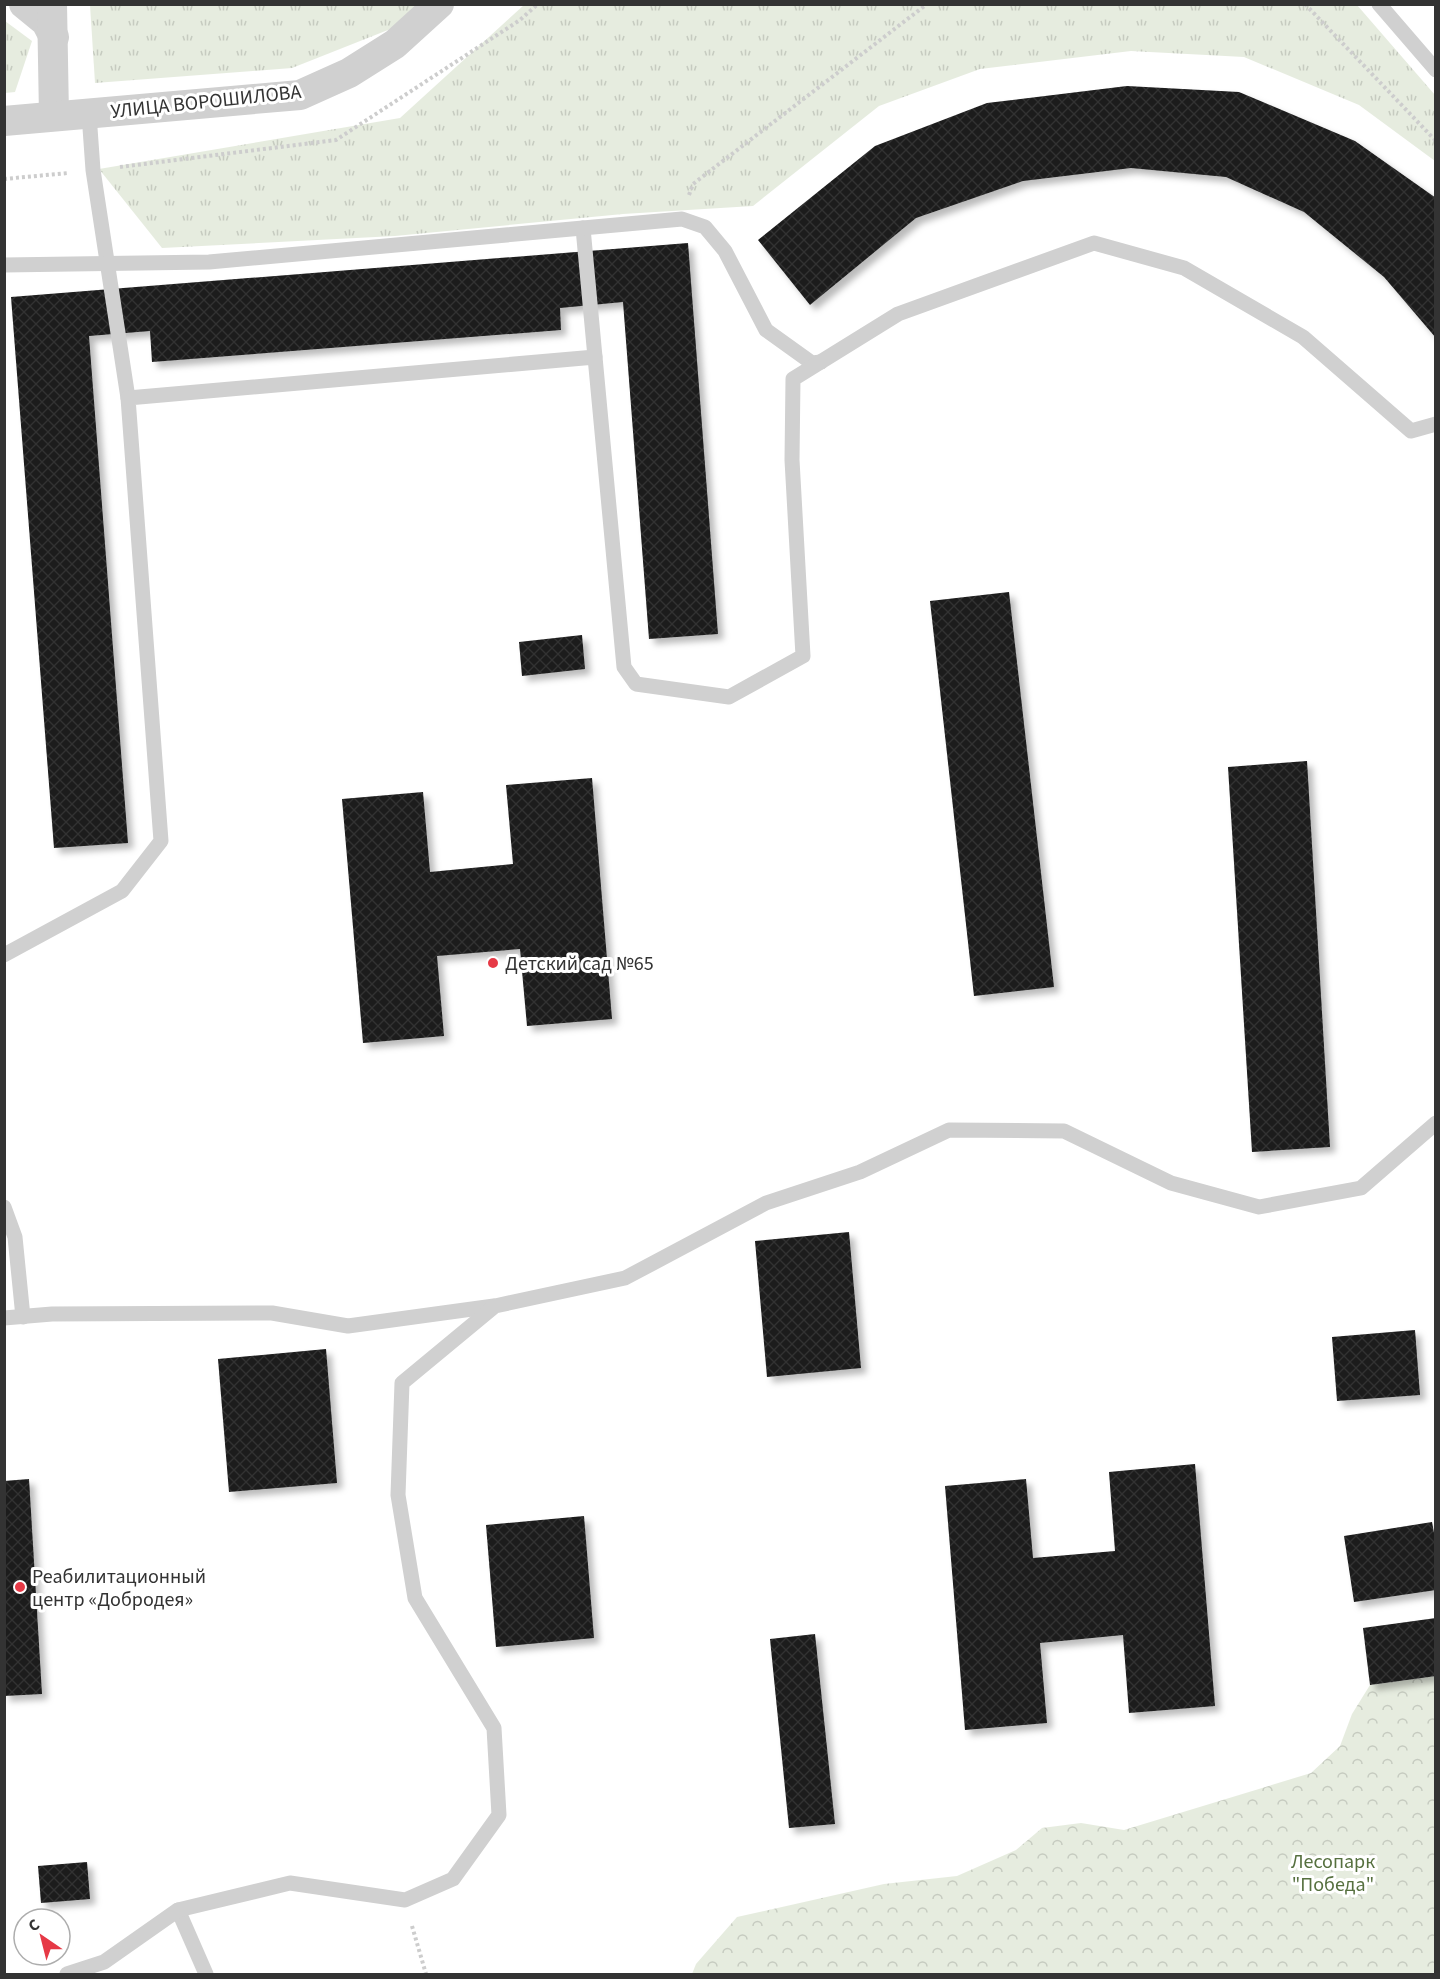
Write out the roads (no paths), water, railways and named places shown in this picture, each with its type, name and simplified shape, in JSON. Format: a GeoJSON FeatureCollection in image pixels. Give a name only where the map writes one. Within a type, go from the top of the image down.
{"type":"FeatureCollection","features":[{"type":"Feature","properties":{"kind":"street"},"geometry":{"type":"LineString","coordinates":[[24,4],[46,22],[54,37]]}},
{"type":"Feature","properties":{"kind":"street"},"geometry":{"type":"LineString","coordinates":[[52,4],[54,116]]}},
{"type":"Feature","properties":{"kind":"street","name":"УЛИЦА ВОРОШИЛОВА"},"geometry":{"type":"LineString","coordinates":[[4,121],[300,95],[349,73],[395,44],[439,4]]}},
{"type":"Feature","properties":{"kind":"lane"},"geometry":{"type":"LineString","coordinates":[[1379,4],[1436,69]]}},
{"type":"Feature","properties":{"kind":"lane"},"geometry":{"type":"LineString","coordinates":[[4,955],[122,891],[161,841],[128,398],[116,333],[110,265],[93,170],[88,114]]}},
{"type":"Feature","properties":{"kind":"lane"},"geometry":{"type":"LineString","coordinates":[[4,265],[209,262],[682,219],[705,227],[725,251],[766,330],[812,363],[821,362]]}},
{"type":"Feature","properties":{"kind":"lane"},"geometry":{"type":"LineString","coordinates":[[584,228],[624,667],[636,684],[729,697],[803,656],[792,460],[793,379],[898,314],[1094,243],[1184,268],[1303,337],[1411,431],[1436,424]]}},
{"type":"Feature","properties":{"kind":"lane"},"geometry":{"type":"LineString","coordinates":[[128,398],[595,357]]}},
{"type":"Feature","properties":{"kind":"lane"},"geometry":{"type":"LineString","coordinates":[[4,1318],[272,1313],[348,1326],[495,1306],[625,1278],[766,1203],[860,1172],[949,1130],[1064,1131],[1171,1182],[1259,1207],[1361,1188],[1436,1123]]}},
{"type":"Feature","properties":{"kind":"lane"},"geometry":{"type":"LineString","coordinates":[[4,1207],[15,1237],[22,1317]]}},
{"type":"Feature","properties":{"kind":"lane"},"geometry":{"type":"LineString","coordinates":[[67,1974],[104,1962],[178,1910],[290,1883],[405,1900],[453,1879],[499,1815],[494,1728],[415,1598],[398,1496],[402,1383],[495,1306]]}},
{"type":"Feature","properties":{"kind":"lane"},"geometry":{"type":"LineString","coordinates":[[178,1910],[206,1974]]}},
{"type":"Feature","properties":{"kind":"place","name":"Детский сад №65"},"geometry":{"type":"Point","coordinates":[493,963]}},
{"type":"Feature","properties":{"kind":"place","name":"Реабилитационный центр «Добродея»"},"geometry":{"type":"Point","coordinates":[20,1587]}},
{"type":"Feature","properties":{"kind":"park label","name":"Лесопарк \"Победа\""},"geometry":{"type":"Point","coordinates":[1333,1872]}}]}
